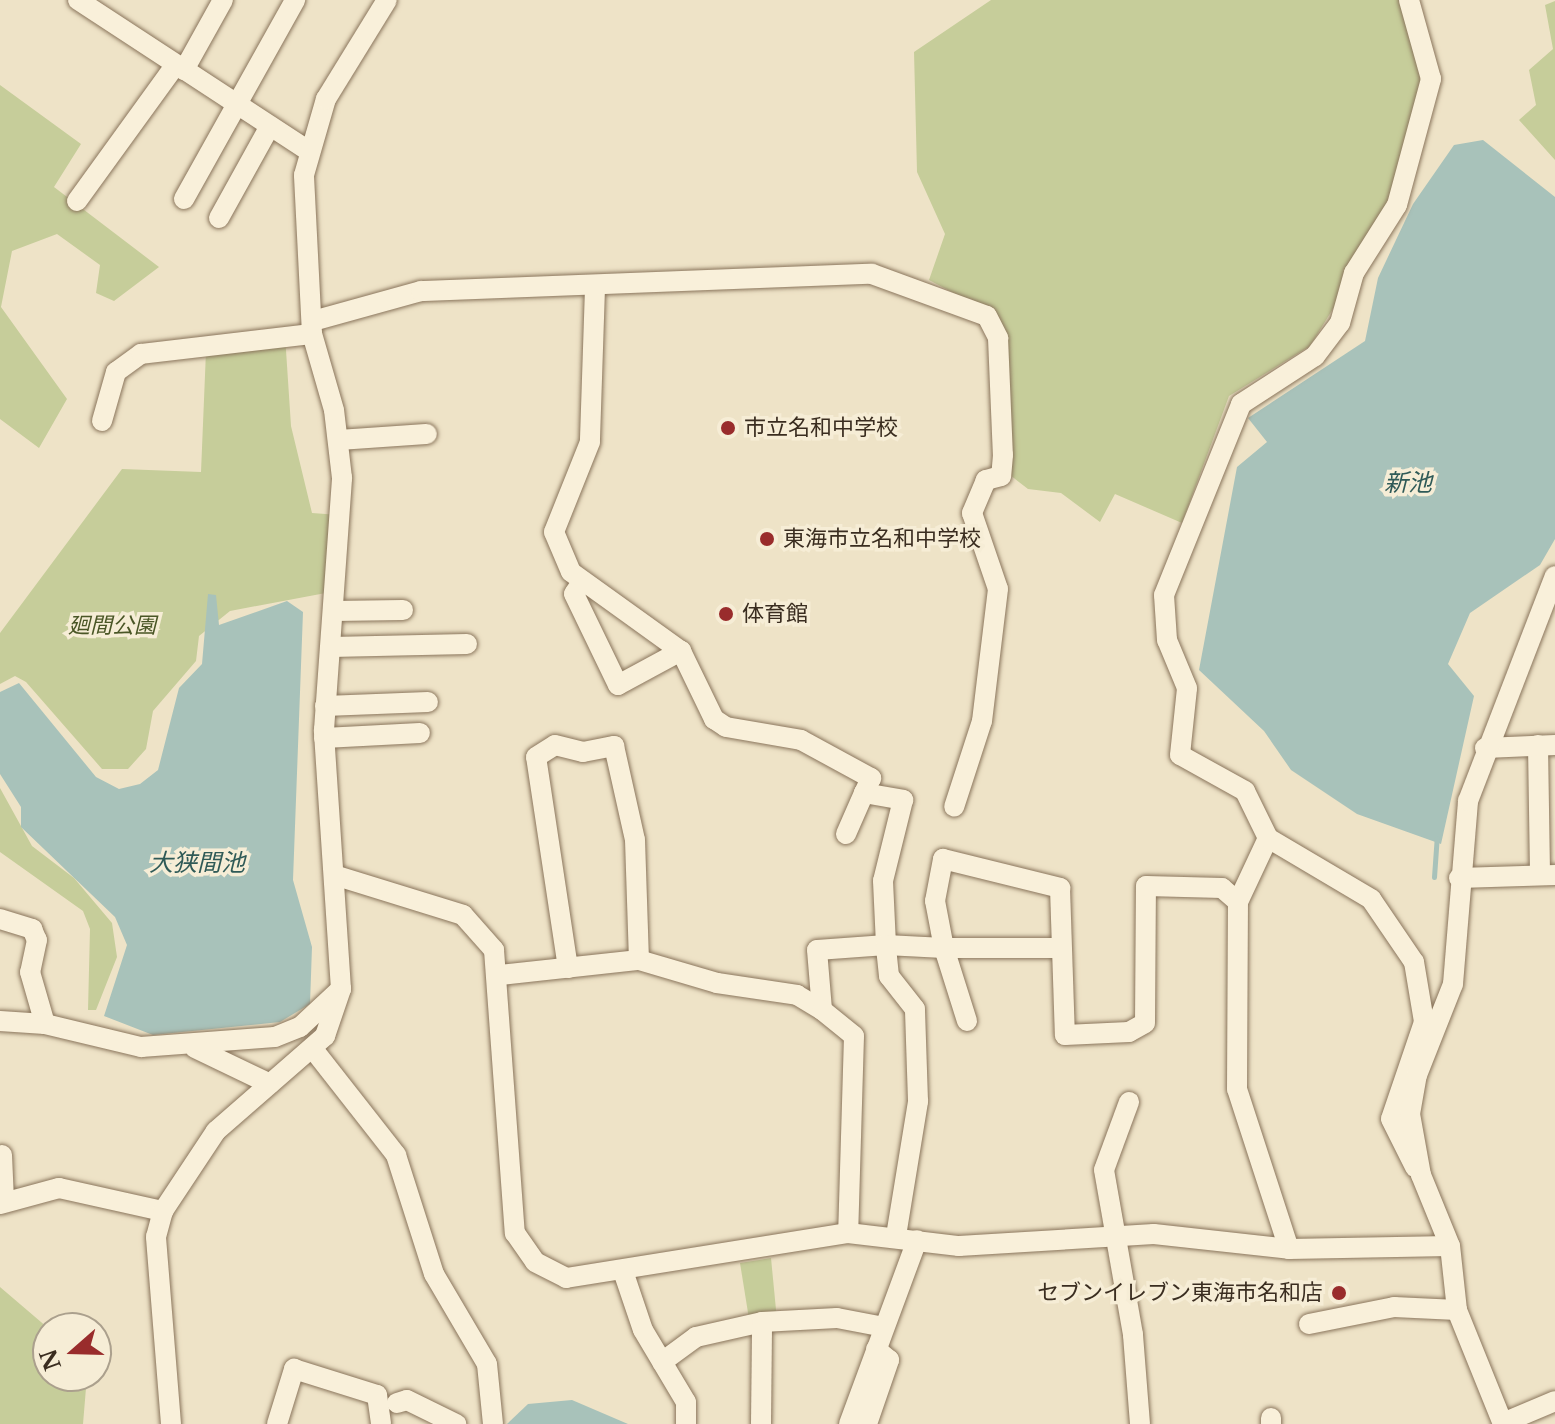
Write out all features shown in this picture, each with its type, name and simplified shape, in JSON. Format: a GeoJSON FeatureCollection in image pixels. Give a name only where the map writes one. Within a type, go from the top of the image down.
{"type":"FeatureCollection","features":[{"type":"Feature","properties":{"kind":"street"},"geometry":{"type":"LineString","coordinates":[[78,0],[309,151]]}},
{"type":"Feature","properties":{"kind":"street"},"geometry":{"type":"LineString","coordinates":[[77,201],[179,68],[223,0]]}},
{"type":"Feature","properties":{"kind":"street"},"geometry":{"type":"LineString","coordinates":[[184,199],[295,0]]}},
{"type":"Feature","properties":{"kind":"street"},"geometry":{"type":"LineString","coordinates":[[171,1424],[156,1237],[163,1211],[216,1131],[313,1049],[336,1012],[341,989],[324,738],[334,611],[343,545],[338,440],[312,328],[304,223],[309,151],[326,99],[387,0]]}},
{"type":"Feature","properties":{"kind":"street"},"geometry":{"type":"LineString","coordinates":[[1409,0],[1431,79],[1397,205],[1354,273],[1340,323],[1315,356],[1241,404],[1164,595],[1167,640],[1187,688],[1180,755],[1245,791],[1268,838],[1371,899],[1414,962],[1424,1022],[1391,1119],[1421,1175],[1450,1246],[1457,1310],[1503,1423],[1555,1401]]}},
{"type":"Feature","properties":{"kind":"street"},"geometry":{"type":"LineString","coordinates":[[219,218],[270,126]]}},
{"type":"Feature","properties":{"kind":"street"},"geometry":{"type":"LineString","coordinates":[[102,421],[116,372],[141,354],[312,328],[421,291],[595,288],[872,274],[895,277],[995,325],[1001,476],[986,480],[972,513],[998,589],[982,721],[954,807]]}},
{"type":"Feature","properties":{"kind":"street"},"geometry":{"type":"LineString","coordinates":[[595,288],[590,442],[554,532],[582,582],[681,651],[714,719],[835,755],[871,778],[846,834]]}},
{"type":"Feature","properties":{"kind":"street"},"geometry":{"type":"LineString","coordinates":[[338,440],[427,434]]}},
{"type":"Feature","properties":{"kind":"street"},"geometry":{"type":"LineString","coordinates":[[1421,1175],[1410,1114],[1417,1075],[1453,984],[1459,878],[1468,801],[1485,748],[1555,576]]}},
{"type":"Feature","properties":{"kind":"street"},"geometry":{"type":"LineString","coordinates":[[582,582],[574,594],[618,685],[681,651]]}},
{"type":"Feature","properties":{"kind":"street"},"geometry":{"type":"LineString","coordinates":[[334,611],[403,610]]}},
{"type":"Feature","properties":{"kind":"street"},"geometry":{"type":"LineString","coordinates":[[331,647],[467,644]]}},
{"type":"Feature","properties":{"kind":"street"},"geometry":{"type":"LineString","coordinates":[[325,706],[428,702]]}},
{"type":"Feature","properties":{"kind":"street"},"geometry":{"type":"LineString","coordinates":[[324,738],[420,733]]}},
{"type":"Feature","properties":{"kind":"street"},"geometry":{"type":"LineString","coordinates":[[568,968],[536,757],[555,745],[583,752],[614,746],[635,840],[639,960]]}},
{"type":"Feature","properties":{"kind":"street"},"geometry":{"type":"LineString","coordinates":[[1459,878],[1548,875],[1546,745],[1485,748]]}},
{"type":"Feature","properties":{"kind":"street"},"geometry":{"type":"LineString","coordinates":[[864,793],[903,800],[883,881],[886,945],[889,976],[915,1009],[918,1101],[896,1236]]}},
{"type":"Feature","properties":{"kind":"street"},"geometry":{"type":"LineString","coordinates":[[1268,838],[1238,902],[1237,1089],[1289,1249]]}},
{"type":"Feature","properties":{"kind":"street"},"geometry":{"type":"LineString","coordinates":[[967,1021],[944,948],[935,901],[943,859],[1060,888],[1059,948],[1065,1035],[1129,1032],[1145,1023],[1146,886],[1222,888],[1238,902]]}},
{"type":"Feature","properties":{"kind":"street"},"geometry":{"type":"LineString","coordinates":[[334,875],[463,915],[494,950],[500,975],[515,1233],[535,1262],[566,1278],[624,1274],[848,1233],[896,1236],[959,1246],[1118,1240],[1154,1234],[1289,1249],[1450,1246]]}},
{"type":"Feature","properties":{"kind":"street"},"geometry":{"type":"LineString","coordinates":[[0,919],[32,929],[30,972],[45,1024]]}},
{"type":"Feature","properties":{"kind":"street"},"geometry":{"type":"LineString","coordinates":[[822,1010],[817,950],[886,945],[1059,948]]}},
{"type":"Feature","properties":{"kind":"street"},"geometry":{"type":"LineString","coordinates":[[500,975],[639,960],[717,983],[797,995],[822,1010],[854,1036],[848,1233]]}},
{"type":"Feature","properties":{"kind":"street"},"geometry":{"type":"LineString","coordinates":[[0,1021],[45,1024],[141,1047],[195,1048],[300,1027],[341,989]]}},
{"type":"Feature","properties":{"kind":"street"},"geometry":{"type":"LineString","coordinates":[[195,1048],[270,1084]]}},
{"type":"Feature","properties":{"kind":"street"},"geometry":{"type":"LineString","coordinates":[[313,1049],[396,1155],[434,1274],[487,1364],[493,1424]]}},
{"type":"Feature","properties":{"kind":"street"},"geometry":{"type":"LineString","coordinates":[[1129,1102],[1104,1170],[1118,1240],[1140,1424]]}},
{"type":"Feature","properties":{"kind":"street"},"geometry":{"type":"LineString","coordinates":[[2,1155],[2,1203],[59,1188],[163,1211]]}},
{"type":"Feature","properties":{"kind":"street"},"geometry":{"type":"LineString","coordinates":[[849,1424],[917,1240]]}},
{"type":"Feature","properties":{"kind":"street"},"geometry":{"type":"LineString","coordinates":[[624,1274],[662,1362],[686,1402],[686,1424]]}},
{"type":"Feature","properties":{"kind":"street"},"geometry":{"type":"LineString","coordinates":[[1309,1324],[1394,1307],[1457,1310]]}},
{"type":"Feature","properties":{"kind":"street"},"geometry":{"type":"LineString","coordinates":[[662,1362],[696,1337],[762,1322],[837,1318],[884,1327]]}},
{"type":"Feature","properties":{"kind":"street"},"geometry":{"type":"LineString","coordinates":[[761,1424],[762,1322]]}},
{"type":"Feature","properties":{"kind":"street"},"geometry":{"type":"LineString","coordinates":[[867,1424],[889,1360],[876,1349]]}},
{"type":"Feature","properties":{"kind":"street"},"geometry":{"type":"LineString","coordinates":[[277,1424],[294,1369],[377,1395],[381,1424]]}},
{"type":"Feature","properties":{"kind":"street"},"geometry":{"type":"LineString","coordinates":[[397,1403],[407,1400],[456,1424]]}},
{"type":"Feature","properties":{"kind":"green space"},"geometry":{"type":"Polygon","coordinates":[[[991,0],[1409,0],[1431,79],[1397,205],[1310,346],[1229,396],[1182,523],[1115,494],[1100,522],[1061,493],[1028,489],[1010,475],[999,317],[929,280],[945,234],[917,172],[914,52],[991,0]]]}},
{"type":"Feature","properties":{"kind":"green space"},"geometry":{"type":"Polygon","coordinates":[[[1555,1],[1555,160],[1519,120],[1536,105],[1529,70],[1553,49],[1545,5],[1555,1]]]}},
{"type":"Feature","properties":{"kind":"green space"},"geometry":{"type":"Polygon","coordinates":[[[0,85],[81,144],[54,187],[159,267],[114,301],[96,293],[100,265],[57,234],[12,251],[1,307],[67,399],[39,448],[0,419],[0,85]]]}},
{"type":"Feature","properties":{"kind":"green space","name":"廻間公園"},"geometry":{"type":"Polygon","coordinates":[[[285,335],[291,426],[312,513],[339,515],[331,592],[230,611],[199,636],[196,661],[153,711],[146,749],[128,769],[102,769],[26,682],[15,676],[0,684],[0,633],[122,469],[201,472],[206,351],[285,335]]]}},
{"type":"Feature","properties":{"kind":"green space"},"geometry":{"type":"Polygon","coordinates":[[[0,788],[32,846],[74,878],[112,923],[117,957],[96,1010],[88,1010],[90,929],[83,911],[0,852],[0,788]]]}},
{"type":"Feature","properties":{"kind":"green space"},"geometry":{"type":"Polygon","coordinates":[[[771,1258],[777,1320],[750,1325],[740,1263],[771,1258]]]}},
{"type":"Feature","properties":{"kind":"green space"},"geometry":{"type":"Polygon","coordinates":[[[0,1287],[32,1314],[32,1392],[86,1392],[83,1424],[0,1424],[0,1287]]]}},
{"type":"Feature","properties":{"kind":"water","name":"新池"},"geometry":{"type":"Polygon","coordinates":[[[1483,140],[1555,197],[1555,539],[1540,565],[1470,613],[1448,664],[1474,696],[1441,844],[1357,814],[1291,770],[1264,731],[1199,670],[1237,467],[1267,442],[1248,418],[1365,341],[1378,278],[1413,204],[1454,145],[1483,140]]]}},
{"type":"Feature","properties":{"kind":"water","name":"大狭間池"},"geometry":{"type":"Polygon","coordinates":[[[208,594],[216,595],[219,625],[287,601],[303,612],[293,880],[312,947],[310,1004],[280,1022],[153,1035],[104,1016],[127,945],[115,917],[21,827],[21,807],[0,774],[0,692],[19,683],[96,777],[119,789],[140,784],[158,770],[179,688],[202,664],[208,594]]]}},
{"type":"Feature","properties":{"kind":"water"},"geometry":{"type":"Polygon","coordinates":[[[572,1400],[628,1424],[507,1424],[528,1404],[572,1400]]]}},
{"type":"Feature","properties":{"kind":"waterway"},"geometry":{"type":"LineString","coordinates":[[1434,877],[1437,838]]}},
{"type":"Feature","properties":{"kind":"place","name":"市立名和中学校"},"geometry":{"type":"Point","coordinates":[728,428]}},
{"type":"Feature","properties":{"kind":"place","name":"東海市立名和中学校"},"geometry":{"type":"Point","coordinates":[767,539]}},
{"type":"Feature","properties":{"kind":"place","name":"体育館"},"geometry":{"type":"Point","coordinates":[726,614]}},
{"type":"Feature","properties":{"kind":"place","name":"セブンイレブン東海市名和店"},"geometry":{"type":"Point","coordinates":[1339,1293]}}]}
